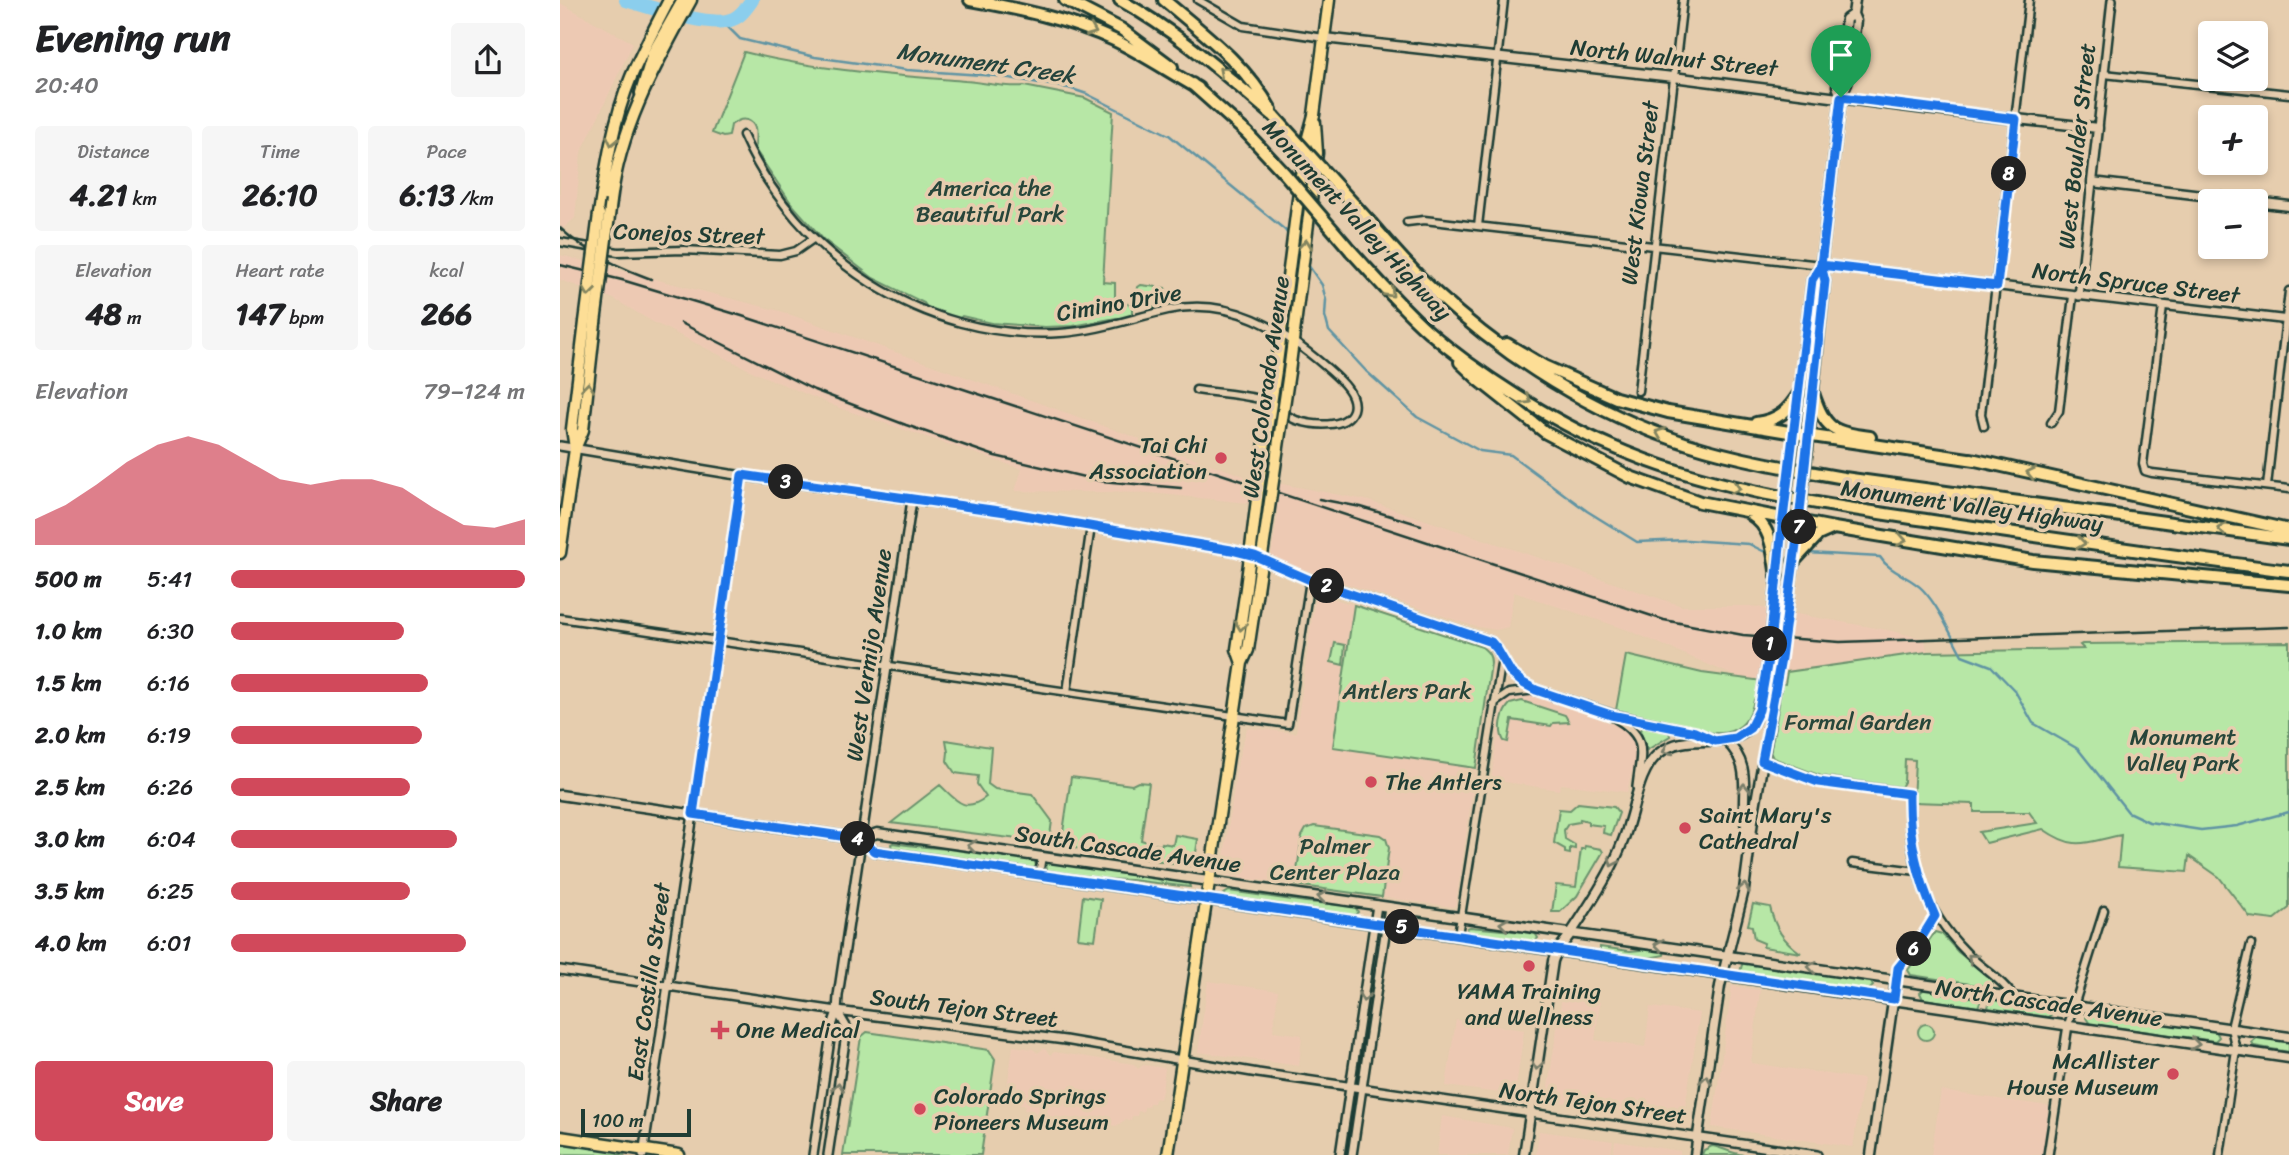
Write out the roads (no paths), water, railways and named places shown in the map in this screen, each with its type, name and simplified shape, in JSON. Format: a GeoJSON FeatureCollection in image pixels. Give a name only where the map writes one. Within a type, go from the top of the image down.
{"type":"FeatureCollection","features":[{"type":"Feature","properties":{"kind":"highway"},"geometry":{"type":"LineString","coordinates":[[641,93],[683,0]]}},
{"type":"Feature","properties":{"kind":"highway"},"geometry":{"type":"LineString","coordinates":[[970,0],[1042,14],[1088,29],[1117,41],[1198,88]]}},
{"type":"Feature","properties":{"kind":"highway","name":"Monument Valley Highway"},"geometry":{"type":"LineString","coordinates":[[1065,0],[1121,29],[1198,88],[1247,133],[1351,251],[1431,333],[1502,385],[1576,428],[1622,450],[1721,484],[1768,495],[2083,544],[2289,571]]}},
{"type":"Feature","properties":{"kind":"highway","name":"Monument Valley Highway"},"geometry":{"type":"LineString","coordinates":[[1120,0],[1183,39],[1274,116],[1414,271],[1456,311],[1519,360],[1577,395],[1643,426],[1687,443],[1775,466],[1844,478],[2289,539]]}},
{"type":"Feature","properties":{"kind":"highway"},"geometry":{"type":"LineString","coordinates":[[1164,0],[1240,66],[1261,92],[1274,116]]}},
{"type":"Feature","properties":{"kind":"highway"},"geometry":{"type":"LineString","coordinates":[[1456,311],[1544,366],[1616,398],[1677,414],[1975,460]]}},
{"type":"Feature","properties":{"kind":"highway"},"geometry":{"type":"LineString","coordinates":[[1431,333],[1479,380],[1546,433],[1630,477],[1700,502],[1834,528],[2033,561],[2289,585]]}},
{"type":"Feature","properties":{"kind":"highway"},"geometry":{"type":"LineString","coordinates":[[1742,424],[1776,419],[1787,411],[1800,392]]}},
{"type":"Feature","properties":{"kind":"highway"},"geometry":{"type":"LineString","coordinates":[[1813,393],[1826,423],[1840,433],[1935,449],[2289,530]]}},
{"type":"Feature","properties":{"kind":"highway"},"geometry":{"type":"LineString","coordinates":[[1744,512],[1760,522],[1769,534],[1777,579]]}},
{"type":"Feature","properties":{"kind":"highway"},"geometry":{"type":"LineString","coordinates":[[1794,561],[1818,535],[1834,528]]}},
{"type":"Feature","properties":{"kind":"main road"},"geometry":{"type":"LineString","coordinates":[[560,553],[575,449],[583,430],[599,214],[615,127],[632,75],[669,0]]}},
{"type":"Feature","properties":{"kind":"main road"},"geometry":{"type":"LineString","coordinates":[[656,55],[691,0]]}},
{"type":"Feature","properties":{"kind":"main road","name":"West Colorado Avenue"},"geometry":{"type":"LineString","coordinates":[[1168,1155],[1242,663],[1248,650],[1251,589],[1298,197],[1304,152],[1314,116],[1329,0]]}},
{"type":"Feature","properties":{"kind":"main road"},"geometry":{"type":"LineString","coordinates":[[1695,1155],[1722,973],[1744,890],[1794,561],[1810,436],[1825,281],[1821,265],[1841,97],[1837,86],[1846,19],[1853,14],[1855,0]]}},
{"type":"Feature","properties":{"kind":"main road","name":"North Walnut Street"},"geometry":{"type":"LineString","coordinates":[[1324,38],[2098,128]]}},
{"type":"Feature","properties":{"kind":"main road"},"geometry":{"type":"LineString","coordinates":[[590,323],[623,144],[641,93]]}},
{"type":"Feature","properties":{"kind":"main road","name":"West Colorado Avenue"},"geometry":{"type":"LineString","coordinates":[[1251,589],[1293,343],[1317,153],[1314,116]]}},
{"type":"Feature","properties":{"kind":"main road","name":"West Boulder Street"},"geometry":{"type":"LineString","coordinates":[[2092,182],[2098,128]]}},
{"type":"Feature","properties":{"kind":"main road"},"geometry":{"type":"LineString","coordinates":[[2092,182],[2198,194]]}},
{"type":"Feature","properties":{"kind":"main road"},"geometry":{"type":"LineString","coordinates":[[2268,203],[2289,206]]}},
{"type":"Feature","properties":{"kind":"main road"},"geometry":{"type":"LineString","coordinates":[[1524,1155],[1553,961],[1557,950],[1572,932],[1614,862],[1650,763],[1663,750],[1688,742],[1726,741],[1743,734],[1756,720],[1769,654],[1812,280],[1821,265]]}},
{"type":"Feature","properties":{"kind":"main road"},"geometry":{"type":"LineString","coordinates":[[1726,741],[1735,750],[1744,768],[1744,825],[1751,839]]}},
{"type":"Feature","properties":{"kind":"main road","name":"South Cascade Avenue"},"geometry":{"type":"LineString","coordinates":[[560,794],[861,839],[877,833],[1390,907]]}},
{"type":"Feature","properties":{"kind":"main road","name":"South Cascade Avenue"},"geometry":{"type":"LineString","coordinates":[[861,839],[874,851],[1387,925]]}},
{"type":"Feature","properties":{"kind":"main road","name":"North Cascade Avenue"},"geometry":{"type":"LineString","coordinates":[[1390,907],[2289,1037]]}},
{"type":"Feature","properties":{"kind":"main road","name":"North Cascade Avenue"},"geometry":{"type":"LineString","coordinates":[[1387,925],[2289,1058]]}},
{"type":"Feature","properties":{"kind":"main road"},"geometry":{"type":"LineString","coordinates":[[1871,1155],[1896,980]]}},
{"type":"Feature","properties":{"kind":"main road"},"geometry":{"type":"LineString","coordinates":[[560,1137],[643,1152],[679,1155]]}},
{"type":"Feature","properties":{"kind":"street"},"geometry":{"type":"LineString","coordinates":[[1198,0],[1243,26],[1324,38]]}},
{"type":"Feature","properties":{"kind":"street"},"geometry":{"type":"LineString","coordinates":[[1478,226],[1504,0]]}},
{"type":"Feature","properties":{"kind":"street","name":"West Kiowa Street"},"geometry":{"type":"LineString","coordinates":[[1638,391],[1683,0]]}},
{"type":"Feature","properties":{"kind":"street"},"geometry":{"type":"LineString","coordinates":[[1984,426],[1981,414],[2029,0]]}},
{"type":"Feature","properties":{"kind":"street","name":"West Boulder Street"},"geometry":{"type":"LineString","coordinates":[[2098,128],[2112,0]]}},
{"type":"Feature","properties":{"kind":"street"},"geometry":{"type":"LineString","coordinates":[[2104,74],[2289,94]]}},
{"type":"Feature","properties":{"kind":"street","name":"Cimino Drive"},"geometry":{"type":"LineString","coordinates":[[743,135],[774,191],[813,239],[846,267],[901,300],[944,317],[996,330],[1040,334],[1108,327],[1171,309],[1205,308],[1246,314],[1281,334],[1322,364],[1345,386],[1353,397],[1353,406],[1351,414],[1344,421],[1330,425],[1296,420],[1262,400],[1196,390]]}},
{"type":"Feature","properties":{"kind":"street","name":"West Boulder Street"},"geometry":{"type":"LineString","coordinates":[[2076,296],[2092,182]]}},
{"type":"Feature","properties":{"kind":"street","name":"North Spruce Street"},"geometry":{"type":"LineString","coordinates":[[1407,222],[1424,220],[1478,226],[2287,320]]}},
{"type":"Feature","properties":{"kind":"street","name":"Conejos Street"},"geometry":{"type":"LineString","coordinates":[[560,242],[618,252],[684,250],[780,255],[796,251],[813,239]]}},
{"type":"Feature","properties":{"kind":"street"},"geometry":{"type":"LineString","coordinates":[[2267,486],[2289,291]]}},
{"type":"Feature","properties":{"kind":"street"},"geometry":{"type":"LineString","coordinates":[[2050,423],[2059,411],[2076,296]]}},
{"type":"Feature","properties":{"kind":"street"},"geometry":{"type":"LineString","coordinates":[[2163,306],[2143,464],[2145,471],[2289,489]]}},
{"type":"Feature","properties":{"kind":"street"},"geometry":{"type":"LineString","coordinates":[[560,446],[1006,512],[1255,556],[1310,580],[1484,639],[1494,645],[1511,673],[1536,690],[1611,715],[1695,732],[1715,741]]}},
{"type":"Feature","properties":{"kind":"street"},"geometry":{"type":"LineString","coordinates":[[693,814],[742,475]]}},
{"type":"Feature","properties":{"kind":"street","name":"West Vermijo Avenue"},"geometry":{"type":"LineString","coordinates":[[838,1012],[838,996],[912,500]]}},
{"type":"Feature","properties":{"kind":"street"},"geometry":{"type":"LineString","coordinates":[[1066,692],[1091,526]]}},
{"type":"Feature","properties":{"kind":"street"},"geometry":{"type":"LineString","coordinates":[[560,618],[1288,724],[1310,580]]}},
{"type":"Feature","properties":{"kind":"street"},"geometry":{"type":"LineString","coordinates":[[1458,935],[1502,658]]}},
{"type":"Feature","properties":{"kind":"street"},"geometry":{"type":"LineString","coordinates":[[1493,704],[1509,693],[1536,690]]}},
{"type":"Feature","properties":{"kind":"street"},"geometry":{"type":"LineString","coordinates":[[1611,715],[1636,732],[1641,745],[1636,798]]}},
{"type":"Feature","properties":{"kind":"street"},"geometry":{"type":"LineString","coordinates":[[1762,761],[1818,782],[1909,794],[1910,839],[1917,871],[1935,916],[1965,952],[2007,986],[2013,996]]}},
{"type":"Feature","properties":{"kind":"street","name":"East Costilla Street"},"geometry":{"type":"LineString","coordinates":[[643,1152],[693,814]]}},
{"type":"Feature","properties":{"kind":"street"},"geometry":{"type":"LineString","coordinates":[[1039,875],[1042,856]]}},
{"type":"Feature","properties":{"kind":"street"},"geometry":{"type":"LineString","coordinates":[[1852,863],[1917,871]]}},
{"type":"Feature","properties":{"kind":"street"},"geometry":{"type":"LineString","coordinates":[[1340,1155],[1377,905]]}},
{"type":"Feature","properties":{"kind":"street"},"geometry":{"type":"LineString","coordinates":[[1353,1155],[1390,907]]}},
{"type":"Feature","properties":{"kind":"street"},"geometry":{"type":"LineString","coordinates":[[2049,1155],[2068,1025],[2104,910]]}},
{"type":"Feature","properties":{"kind":"street"},"geometry":{"type":"LineString","coordinates":[[1896,980],[1898,968],[1935,916]]}},
{"type":"Feature","properties":{"kind":"street"},"geometry":{"type":"LineString","coordinates":[[2220,1155],[2236,1050],[2231,1028],[2251,944]]}},
{"type":"Feature","properties":{"kind":"street","name":"South Tejon Street"},"geometry":{"type":"LineString","coordinates":[[560,970],[838,1012],[1006,1031],[1362,1088]]}},
{"type":"Feature","properties":{"kind":"street"},"geometry":{"type":"LineString","coordinates":[[1367,972],[1380,974]]}},
{"type":"Feature","properties":{"kind":"street"},"geometry":{"type":"LineString","coordinates":[[813,1155],[832,1026],[838,1012]]}},
{"type":"Feature","properties":{"kind":"street"},"geometry":{"type":"LineString","coordinates":[[828,1155],[847,1028],[838,1012]]}},
{"type":"Feature","properties":{"kind":"street","name":"North Tejon Street"},"geometry":{"type":"LineString","coordinates":[[1362,1088],[1817,1155]]}},
{"type":"Feature","properties":{"kind":"waterway"},"geometry":{"type":"LineString","coordinates":[[626,0],[681,16],[711,21],[723,21],[739,16],[752,0]]}},
{"type":"Feature","properties":{"kind":"waterway","name":"Monument Creek"},"geometry":{"type":"LineString","coordinates":[[723,22],[740,39],[815,57],[907,70],[997,76],[1069,88],[1087,94],[1169,135],[1289,236]]}},
{"type":"Feature","properties":{"kind":"waterway","name":"Monument Creek"},"geometry":{"type":"LineString","coordinates":[[1306,262],[1322,285],[1329,331],[1366,371],[1417,417],[1480,451],[1511,455],[1587,511],[1637,542],[1687,540],[1749,544],[1769,551]]}},
{"type":"Feature","properties":{"kind":"waterway","name":"Monument Creek"},"geometry":{"type":"LineString","coordinates":[[1807,553],[1880,557],[1889,567],[1918,585],[1935,605],[1962,655],[1991,666],[2015,691],[2033,723],[2078,749],[2128,812],[2149,822],[2201,830],[2237,826],[2289,812]]}},
{"type":"Feature","properties":{"kind":"railway"},"geometry":{"type":"LineString","coordinates":[[560,228],[603,258],[651,279]]}},
{"type":"Feature","properties":{"kind":"railway"},"geometry":{"type":"LineString","coordinates":[[560,265],[622,280],[742,316],[1664,620],[1743,635],[1840,642],[2289,627]]}},
{"type":"Feature","properties":{"kind":"railway"},"geometry":{"type":"LineString","coordinates":[[681,323],[814,390],[995,456],[1101,481],[1181,488]]}},
{"type":"Feature","properties":{"kind":"railway"},"geometry":{"type":"LineString","coordinates":[[1319,499],[1361,507],[1421,525]]}},
{"type":"Feature","properties":{"kind":"place","name":"Tai Chi Association"},"geometry":{"type":"Point","coordinates":[1221,458]}},
{"type":"Feature","properties":{"kind":"place","name":"The Antlers"},"geometry":{"type":"Point","coordinates":[1371,782]}},
{"type":"Feature","properties":{"kind":"place","name":"Saint Mary's Cathedral"},"geometry":{"type":"Point","coordinates":[1685,828]}},
{"type":"Feature","properties":{"kind":"place","name":"YAMA Training and Wellness"},"geometry":{"type":"Point","coordinates":[1529,966]}},
{"type":"Feature","properties":{"kind":"place","name":"One Medical"},"geometry":{"type":"Point","coordinates":[720,1030]}},
{"type":"Feature","properties":{"kind":"place","name":"McAllister House Museum"},"geometry":{"type":"Point","coordinates":[2173,1074]}},
{"type":"Feature","properties":{"kind":"place","name":"Colorado Springs Pioneers Museum"},"geometry":{"type":"Point","coordinates":[920,1109]}},
{"type":"Feature","properties":{"kind":"park label","name":"America the Beautiful Park"},"geometry":{"type":"Point","coordinates":[990,201]}},
{"type":"Feature","properties":{"kind":"park label","name":"Antlers Park"},"geometry":{"type":"Point","coordinates":[1407,691]}},
{"type":"Feature","properties":{"kind":"park label","name":"Formal Garden"},"geometry":{"type":"Point","coordinates":[1858,722]}},
{"type":"Feature","properties":{"kind":"park label","name":"Monument Valley Park"},"geometry":{"type":"Point","coordinates":[2183,750]}},
{"type":"Feature","properties":{"kind":"park label","name":"Palmer Center Plaza"},"geometry":{"type":"Point","coordinates":[1335,859]}}]}
